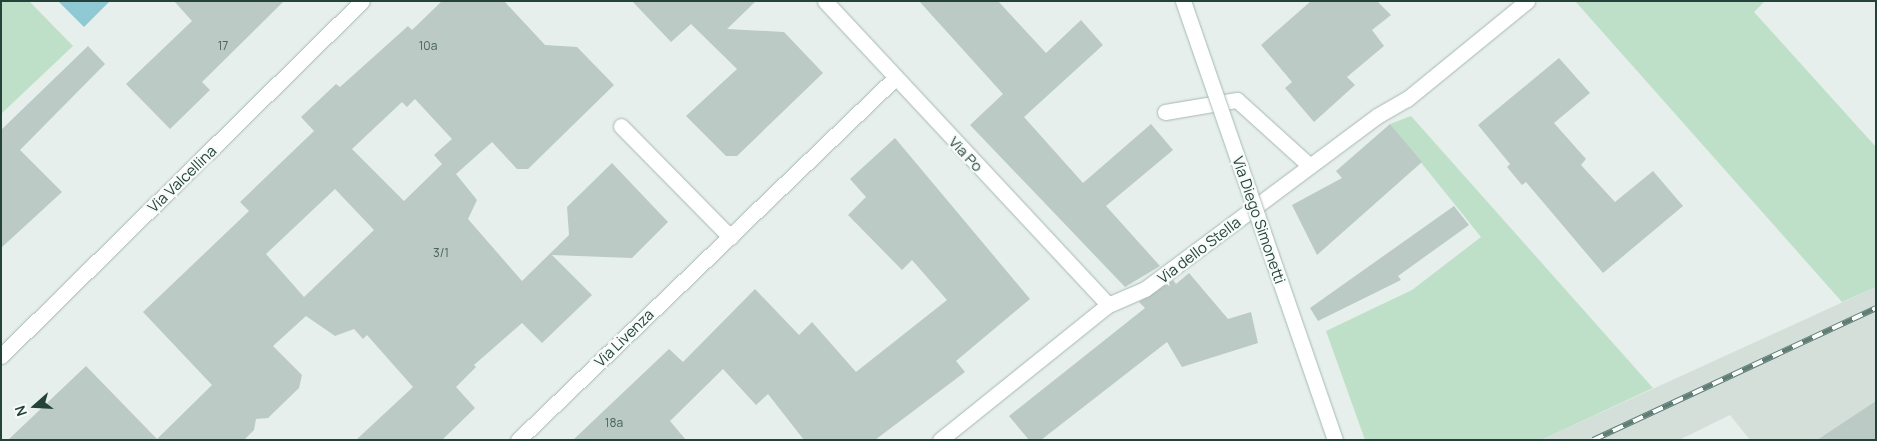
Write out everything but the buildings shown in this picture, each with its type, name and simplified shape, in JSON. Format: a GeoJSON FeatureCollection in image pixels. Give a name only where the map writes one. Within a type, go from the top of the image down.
{"type":"FeatureCollection","features":[{"type":"Feature","properties":{"kind":"street","name":"Via Valcellina"},"geometry":{"type":"LineString","coordinates":[[1,356],[362,1]]}},
{"type":"Feature","properties":{"kind":"street","name":"Via Po"},"geometry":{"type":"LineString","coordinates":[[825,1],[1108,305]]}},
{"type":"Feature","properties":{"kind":"street","name":"Via Diego Simonetti"},"geometry":{"type":"LineString","coordinates":[[1183,1],[1335,440]]}},
{"type":"Feature","properties":{"kind":"street","name":"Via dello Stella"},"geometry":{"type":"LineString","coordinates":[[940,440],[1108,305],[1145,289],[1378,116],[1407,99],[1527,1]]}},
{"type":"Feature","properties":{"kind":"street","name":"Via Livenza"},"geometry":{"type":"LineString","coordinates":[[518,440],[895,78]]}},
{"type":"Feature","properties":{"kind":"street"},"geometry":{"type":"LineString","coordinates":[[1165,112],[1237,100],[1310,166]]}},
{"type":"Feature","properties":{"kind":"street"},"geometry":{"type":"LineString","coordinates":[[621,126],[730,237]]}},
{"type":"Feature","properties":{"kind":"shaded area"},"geometry":{"type":"Polygon","coordinates":[[[1876,287],[1876,440],[1750,440],[1730,415],[1679,440],[1541,440],[1876,287]]]}},
{"type":"Feature","properties":{"kind":"green space"},"geometry":{"type":"Polygon","coordinates":[[[1,1],[29,1],[73,46],[1,114],[1,1]]]}},
{"type":"Feature","properties":{"kind":"green space"},"geometry":{"type":"Polygon","coordinates":[[[1575,1],[1765,1],[1754,12],[1876,147],[1876,287],[1842,302],[1575,1]]]}},
{"type":"Feature","properties":{"kind":"green space"},"geometry":{"type":"Polygon","coordinates":[[[1411,116],[1653,388],[1541,440],[1365,440],[1326,331],[1412,290],[1481,237],[1390,124],[1411,116]]]}},
{"type":"Feature","properties":{"kind":"water"},"geometry":{"type":"Polygon","coordinates":[[[58,1],[110,1],[84,27],[58,1]]]}},
{"type":"Feature","properties":{"kind":"railway"},"geometry":{"type":"LineString","coordinates":[[1593,440],[1876,308]]}}]}
